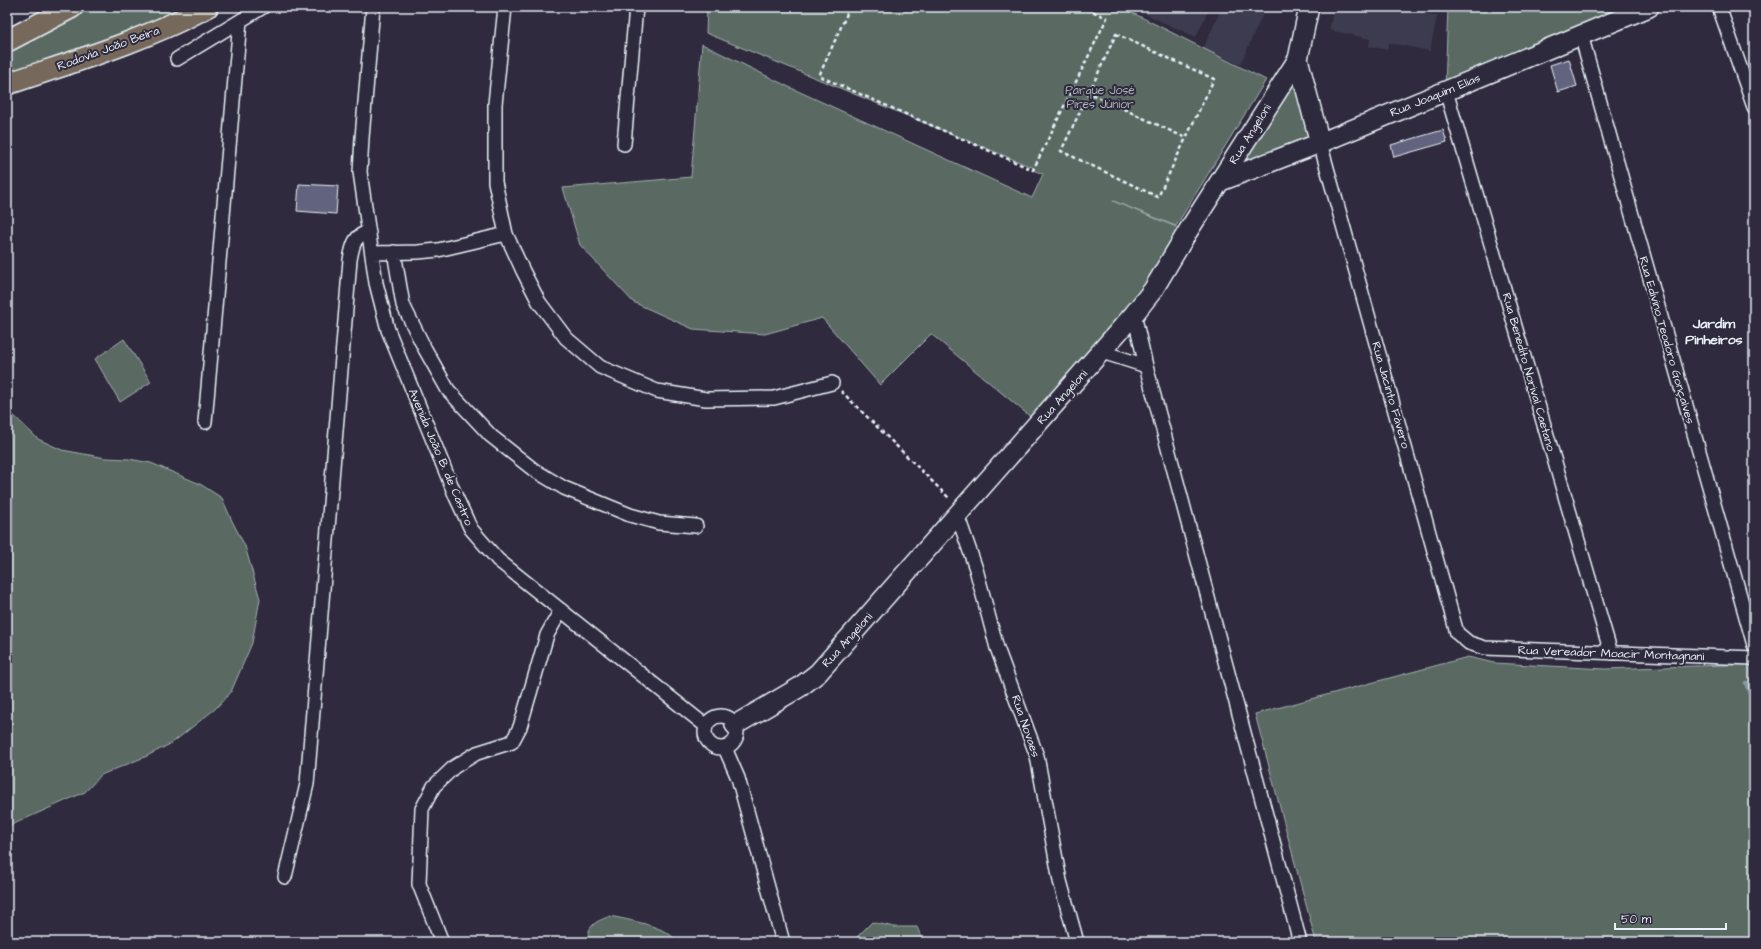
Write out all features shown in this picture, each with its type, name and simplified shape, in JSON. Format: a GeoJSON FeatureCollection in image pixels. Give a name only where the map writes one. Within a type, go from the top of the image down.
{"type":"FeatureCollection","features":[{"type":"Feature","properties":{"kind":"main road"},"geometry":{"type":"LineString","coordinates":[[7,41],[72,7]]}},
{"type":"Feature","properties":{"kind":"main road","name":"Rodovia João Beira"},"geometry":{"type":"LineString","coordinates":[[7,84],[142,37],[187,18],[207,7]]}},
{"type":"Feature","properties":{"kind":"street"},"geometry":{"type":"LineString","coordinates":[[177,59],[263,7]]}},
{"type":"Feature","properties":{"kind":"street","name":"Avenida João B. de Castro"},"geometry":{"type":"LineString","coordinates":[[373,7],[360,172],[376,283],[388,330],[470,529],[498,560],[706,726]]}},
{"type":"Feature","properties":{"kind":"street"},"geometry":{"type":"LineString","coordinates":[[505,7],[495,104],[495,182],[506,234],[523,271],[540,302],[566,338],[600,367],[657,391],[706,399],[774,398],[832,383]]}},
{"type":"Feature","properties":{"kind":"street"},"geometry":{"type":"LineString","coordinates":[[624,144],[636,7]]}},
{"type":"Feature","properties":{"kind":"street","name":"Rua Angeloni"},"geometry":{"type":"LineString","coordinates":[[735,725],[800,687],[818,673],[1134,314],[1153,290],[1188,231],[1298,59],[1309,7]]}},
{"type":"Feature","properties":{"kind":"street","name":"Rua Joaquim Elias"},"geometry":{"type":"LineString","coordinates":[[1221,181],[1320,143],[1649,7]]}},
{"type":"Feature","properties":{"kind":"street"},"geometry":{"type":"LineString","coordinates":[[1719,7],[1752,89],[1754,108]]}},
{"type":"Feature","properties":{"kind":"street"},"geometry":{"type":"LineString","coordinates":[[205,422],[240,21]]}},
{"type":"Feature","properties":{"kind":"street","name":"Rua Edivino Teodoro Gonçalves"},"geometry":{"type":"LineString","coordinates":[[1581,35],[1754,644]]}},
{"type":"Feature","properties":{"kind":"street"},"geometry":{"type":"LineString","coordinates":[[1298,59],[1320,143]]}},
{"type":"Feature","properties":{"kind":"street","name":"Rua Benedito Norival Caetano"},"geometry":{"type":"LineString","coordinates":[[1446,91],[1611,654]]}},
{"type":"Feature","properties":{"kind":"street","name":"Rua Jacinto Fávero"},"geometry":{"type":"LineString","coordinates":[[1320,143],[1457,633],[1469,643]]}},
{"type":"Feature","properties":{"kind":"street"},"geometry":{"type":"LineString","coordinates":[[285,877],[307,784],[350,260],[355,241],[361,234],[369,233]]}},
{"type":"Feature","properties":{"kind":"street"},"geometry":{"type":"LineString","coordinates":[[372,252],[438,250],[506,234]]}},
{"type":"Feature","properties":{"kind":"street"},"geometry":{"type":"LineString","coordinates":[[394,252],[403,305],[425,349],[448,390],[491,436],[534,470],[564,488],[630,515],[659,523],[696,526]]}},
{"type":"Feature","properties":{"kind":"street"},"geometry":{"type":"LineString","coordinates":[[1134,314],[1146,366],[1300,942]]}},
{"type":"Feature","properties":{"kind":"street"},"geometry":{"type":"LineString","coordinates":[[1102,352],[1146,366]]}},
{"type":"Feature","properties":{"kind":"street","name":"Rua Novaes"},"geometry":{"type":"LineString","coordinates":[[959,513],[997,648],[1038,756],[1060,881],[1077,942]]}},
{"type":"Feature","properties":{"kind":"street"},"geometry":{"type":"LineString","coordinates":[[442,942],[419,884],[422,809],[434,786],[454,767],[477,753],[512,742],[520,727],[547,635],[561,610]]}},
{"type":"Feature","properties":{"kind":"street","name":"Rua Vereador Moacir Montagnani"},"geometry":{"type":"LineString","coordinates":[[1469,643],[1485,648],[1611,654],[1754,658]]}},
{"type":"Feature","properties":{"kind":"street"},"geometry":{"type":"LineString","coordinates":[[720,716],[732,720],[735,725],[737,736],[730,745],[725,748],[718,748],[711,745],[707,740],[705,733],[706,726],[714,717],[720,716]]}},
{"type":"Feature","properties":{"kind":"street"},"geometry":{"type":"LineString","coordinates":[[725,748],[738,778],[783,942]]}},
{"type":"Feature","properties":{"kind":"path"},"geometry":{"type":"LineString","coordinates":[[850,7],[818,76],[1033,170],[1107,18],[1084,7]]}},
{"type":"Feature","properties":{"kind":"path"},"geometry":{"type":"LineString","coordinates":[[1116,34],[1214,79],[1158,197],[1061,151],[1089,92],[1116,34]]}},
{"type":"Feature","properties":{"kind":"path"},"geometry":{"type":"LineString","coordinates":[[1089,92],[1186,138]]}},
{"type":"Feature","properties":{"kind":"path"},"geometry":{"type":"LineString","coordinates":[[832,383],[959,513]]}},
{"type":"Feature","properties":{"kind":"shaded area"},"geometry":{"type":"Polygon","coordinates":[[[1129,7],[1210,7],[1196,37],[1129,7]]]}},
{"type":"Feature","properties":{"kind":"shaded area"},"geometry":{"type":"Polygon","coordinates":[[[1222,7],[1266,7],[1240,65],[1203,49],[1222,7]]]}},
{"type":"Feature","properties":{"kind":"shaded area"},"geometry":{"type":"Polygon","coordinates":[[[1334,7],[1397,7],[1437,16],[1430,51],[1389,43],[1387,50],[1369,46],[1370,39],[1329,30],[1334,7]]]}},
{"type":"Feature","properties":{"kind":"green space"},"geometry":{"type":"Polygon","coordinates":[[[91,7],[185,7],[130,31],[7,75],[7,52],[58,27],[91,7]]]}},
{"type":"Feature","properties":{"kind":"green space","name":"Parque José Pires Júnior"},"geometry":{"type":"Polygon","coordinates":[[[707,7],[1121,7],[1266,80],[1176,226],[1113,201],[1181,229],[1147,285],[1087,353],[1033,419],[931,334],[880,385],[822,318],[765,334],[693,329],[633,302],[580,245],[563,188],[691,177],[702,44],[789,87],[1032,198],[1043,174],[1033,170],[1034,168],[706,33],[707,7]]]}},
{"type":"Feature","properties":{"kind":"green space"},"geometry":{"type":"Polygon","coordinates":[[[1448,7],[1639,7],[1445,87],[1448,7]]]}},
{"type":"Feature","properties":{"kind":"green space"},"geometry":{"type":"Polygon","coordinates":[[[1297,68],[1315,141],[1231,173],[1297,68]]]}},
{"type":"Feature","properties":{"kind":"green space"},"geometry":{"type":"Polygon","coordinates":[[[124,339],[151,382],[120,402],[95,359],[124,339]]]}},
{"type":"Feature","properties":{"kind":"green space"},"geometry":{"type":"Polygon","coordinates":[[[7,409],[38,439],[62,450],[106,458],[129,459],[151,463],[200,484],[222,498],[245,546],[260,599],[252,643],[231,692],[215,709],[172,743],[147,756],[101,775],[85,792],[7,827],[7,409]]]}},
{"type":"Feature","properties":{"kind":"green space"},"geometry":{"type":"Polygon","coordinates":[[[1468,657],[1494,663],[1605,669],[1754,664],[1754,942],[1316,942],[1255,714],[1468,657]]]}},
{"type":"Feature","properties":{"kind":"green space"},"geometry":{"type":"Polygon","coordinates":[[[610,916],[647,924],[672,936],[677,942],[603,942],[600,938],[588,940],[589,930],[591,927],[610,916]]]}},
{"type":"Feature","properties":{"kind":"green space"},"geometry":{"type":"Polygon","coordinates":[[[872,922],[894,927],[917,927],[923,942],[855,942],[855,939],[872,922]]]}},
{"type":"Feature","properties":{"kind":"building"},"geometry":{"type":"Polygon","coordinates":[[[1569,59],[1577,86],[1558,92],[1550,65],[1569,59]]]}},
{"type":"Feature","properties":{"kind":"building"},"geometry":{"type":"Polygon","coordinates":[[[1443,130],[1447,142],[1394,157],[1391,145],[1443,130]]]}},
{"type":"Feature","properties":{"kind":"building"},"geometry":{"type":"Polygon","coordinates":[[[299,184],[338,186],[336,214],[297,211],[299,184]]]}},
{"type":"Feature","properties":{"kind":"waterway"},"geometry":{"type":"LineString","coordinates":[[1746,683],[1754,701]]}},
{"type":"Feature","properties":{"kind":"district","name":"Jardim Pinheiros"},"geometry":{"type":"Point","coordinates":[1714,332]}}]}
